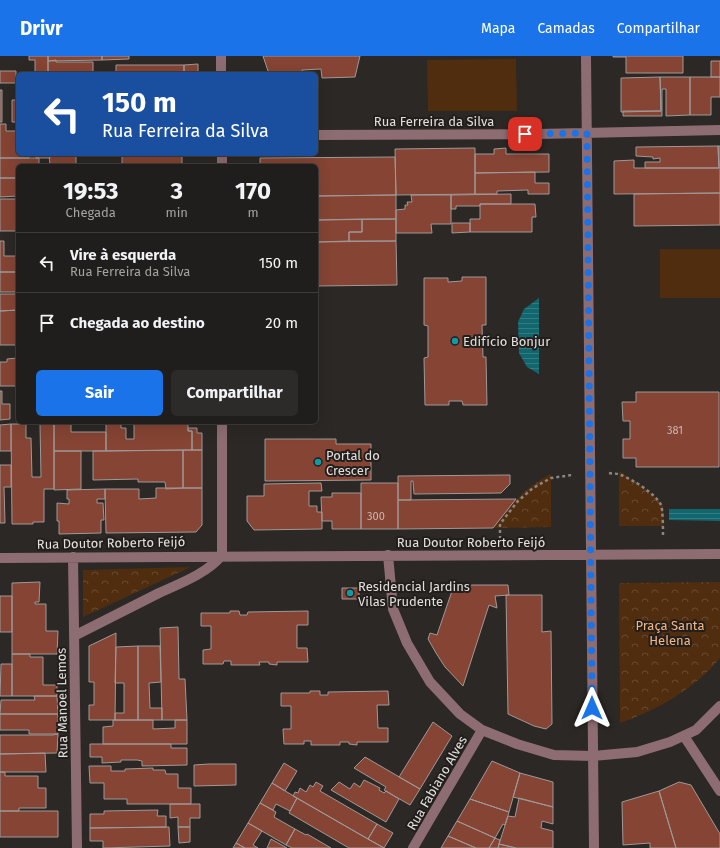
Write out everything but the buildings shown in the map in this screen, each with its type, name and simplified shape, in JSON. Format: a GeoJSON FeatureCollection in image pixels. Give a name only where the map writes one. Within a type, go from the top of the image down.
{"type":"FeatureCollection","features":[{"type":"Feature","properties":{"kind":"street"},"geometry":{"type":"LineString","coordinates":[[221,56],[221,72]]}},
{"type":"Feature","properties":{"kind":"street"},"geometry":{"type":"LineString","coordinates":[[586,56],[594,848]]}},
{"type":"Feature","properties":{"kind":"street","name":"Rua Ferreira da Silva"},"geometry":{"type":"LineString","coordinates":[[318,135],[587,133],[720,130]]}},
{"type":"Feature","properties":{"kind":"street"},"geometry":{"type":"LineString","coordinates":[[74,636],[187,580],[218,560],[222,555],[222,424]]}},
{"type":"Feature","properties":{"kind":"street","name":"Rua Doutor Roberto Feijó"},"geometry":{"type":"LineString","coordinates":[[0,558],[222,555],[591,556],[720,554]]}},
{"type":"Feature","properties":{"kind":"street"},"geometry":{"type":"LineString","coordinates":[[388,555],[393,609],[407,644],[430,682],[460,714],[482,730],[517,744],[554,755],[593,756],[637,752],[670,742],[696,730],[720,706]]}},
{"type":"Feature","properties":{"kind":"street","name":"Rua Manoel Lemos"},"geometry":{"type":"LineString","coordinates":[[73,557],[76,848]]}},
{"type":"Feature","properties":{"kind":"street","name":"Rua Fabiano Alves"},"geometry":{"type":"LineString","coordinates":[[413,848],[482,730]]}},
{"type":"Feature","properties":{"kind":"street"},"geometry":{"type":"LineString","coordinates":[[684,736],[720,791]]}},
{"type":"Feature","properties":{"kind":"green space"},"geometry":{"type":"Polygon","coordinates":[[[516,59],[517,111],[428,111],[427,60],[516,59]]]}},
{"type":"Feature","properties":{"kind":"green space"},"geometry":{"type":"Polygon","coordinates":[[[660,249],[720,249],[720,298],[660,298],[660,249]]]}},
{"type":"Feature","properties":{"kind":"green space"},"geometry":{"type":"Polygon","coordinates":[[[619,471],[648,490],[663,505],[664,526],[619,526],[619,471]]]}},
{"type":"Feature","properties":{"kind":"green space"},"geometry":{"type":"Polygon","coordinates":[[[551,474],[551,527],[493,528],[519,497],[533,485],[551,474]]]}},
{"type":"Feature","properties":{"kind":"green space"},"geometry":{"type":"Polygon","coordinates":[[[191,567],[83,617],[83,570],[191,567]]]}},
{"type":"Feature","properties":{"kind":"green space","name":"Praça Santa Helena"},"geometry":{"type":"Polygon","coordinates":[[[720,582],[720,658],[687,689],[648,712],[620,723],[619,583],[720,582]]]}},
{"type":"Feature","properties":{"kind":"water"},"geometry":{"type":"Polygon","coordinates":[[[539,298],[539,374],[527,367],[519,353],[518,322],[524,309],[539,298]]]}},
{"type":"Feature","properties":{"kind":"water"},"geometry":{"type":"Polygon","coordinates":[[[669,509],[720,509],[720,521],[669,520],[669,509]]]}},
{"type":"Feature","properties":{"kind":"place","name":"Edifício Bonjur"},"geometry":{"type":"Point","coordinates":[455,341]}},
{"type":"Feature","properties":{"kind":"place","name":"Portal do Crescer"},"geometry":{"type":"Point","coordinates":[318,462]}},
{"type":"Feature","properties":{"kind":"place","name":"Residencial Jardins Vilas Prudente"},"geometry":{"type":"Point","coordinates":[350,593]}},
{"type":"Feature","properties":{"kind":"route"},"geometry":{"type":"LineString","coordinates":[[525,134],[587,133],[592,708]]}}]}
